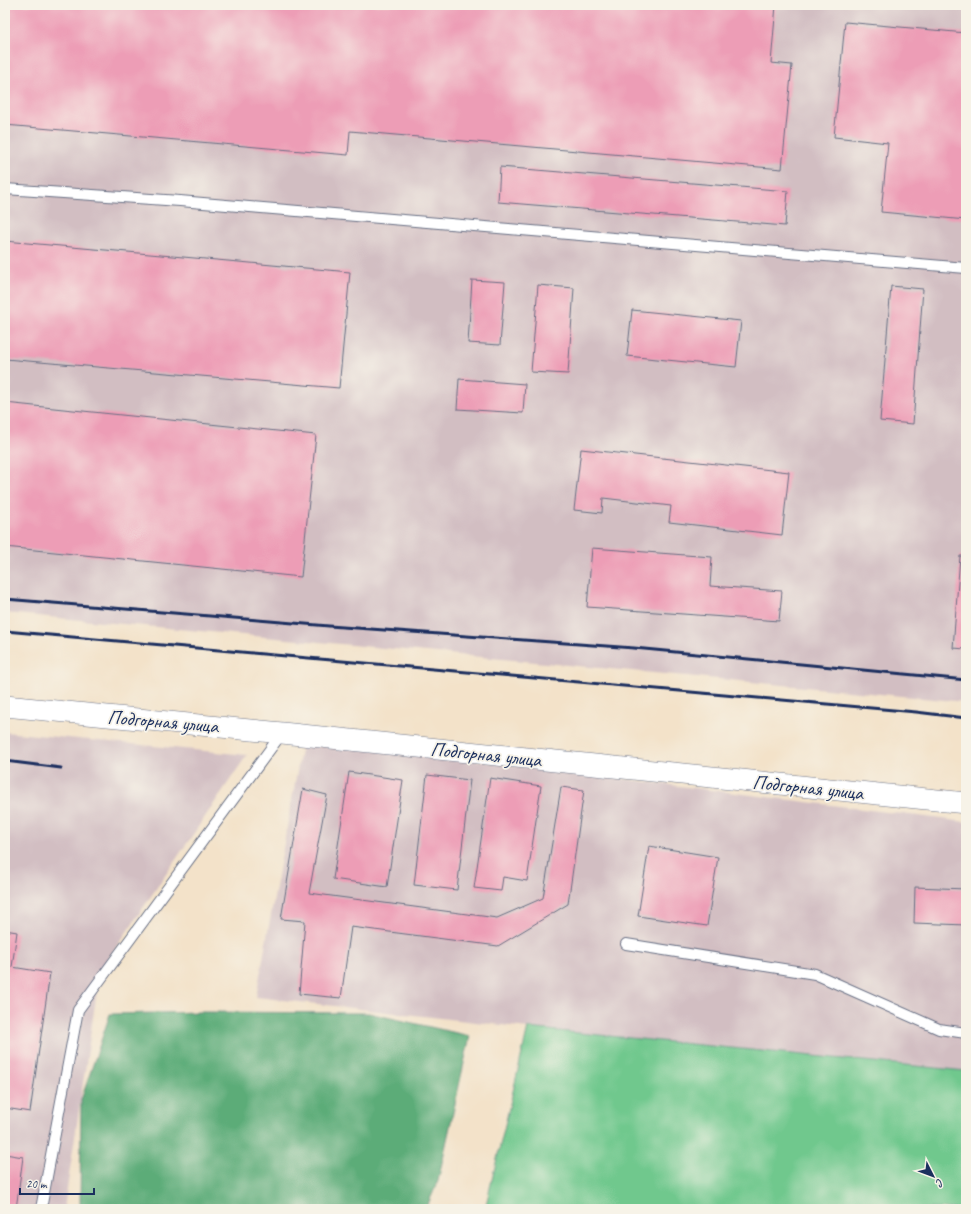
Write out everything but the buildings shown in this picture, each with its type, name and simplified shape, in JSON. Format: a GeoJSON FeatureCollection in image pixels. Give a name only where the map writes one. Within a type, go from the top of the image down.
{"type":"FeatureCollection","features":[{"type":"Feature","properties":{"kind":"street","name":"Подгорная улица"},"geometry":{"type":"LineString","coordinates":[[5,706],[282,732],[966,803]]}},
{"type":"Feature","properties":{"kind":"lane"},"geometry":{"type":"LineString","coordinates":[[5,189],[180,201],[966,268]]}},
{"type":"Feature","properties":{"kind":"lane"},"geometry":{"type":"LineString","coordinates":[[41,1209],[78,1010],[282,732]]}},
{"type":"Feature","properties":{"kind":"lane"},"geometry":{"type":"LineString","coordinates":[[626,944],[815,974],[939,1029],[966,1033]]}},
{"type":"Feature","properties":{"kind":"shaded area"},"geometry":{"type":"Polygon","coordinates":[[[5,5],[966,5],[966,702],[5,613],[5,5]]]}},
{"type":"Feature","properties":{"kind":"shaded area"},"geometry":{"type":"Polygon","coordinates":[[[5,732],[247,755],[100,971],[64,1209],[5,1209],[5,732]]]}},
{"type":"Feature","properties":{"kind":"shaded area"},"geometry":{"type":"Polygon","coordinates":[[[303,739],[966,822],[966,1071],[528,1028],[256,997],[303,739]]]}},
{"type":"Feature","properties":{"kind":"green space"},"geometry":{"type":"Polygon","coordinates":[[[201,1012],[369,1013],[470,1036],[438,1181],[426,1209],[80,1209],[81,1100],[110,1014],[201,1012]]]}},
{"type":"Feature","properties":{"kind":"green space"},"geometry":{"type":"Polygon","coordinates":[[[528,1028],[966,1071],[966,1209],[485,1209],[528,1028]]]}},
{"type":"Feature","properties":{"kind":"railway"},"geometry":{"type":"LineString","coordinates":[[5,599],[329,626],[634,648],[966,680]]}},
{"type":"Feature","properties":{"kind":"railway"},"geometry":{"type":"LineString","coordinates":[[5,631],[916,712],[966,718]]}},
{"type":"Feature","properties":{"kind":"railway"},"geometry":{"type":"LineString","coordinates":[[5,761],[61,768]]}}]}
